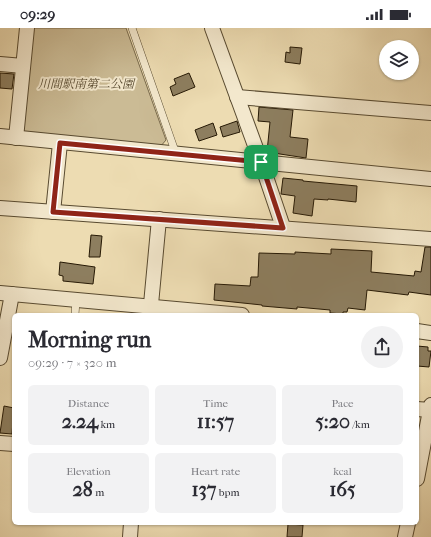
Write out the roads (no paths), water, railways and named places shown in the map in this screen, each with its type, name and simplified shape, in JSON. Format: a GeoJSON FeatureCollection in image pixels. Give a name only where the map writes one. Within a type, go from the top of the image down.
{"type":"FeatureCollection","features":[{"type":"Feature","properties":{"kind":"street"},"geometry":{"type":"LineString","coordinates":[[16,138],[28,28]]}},
{"type":"Feature","properties":{"kind":"street"},"geometry":{"type":"LineString","coordinates":[[212,28],[238,97],[283,228]]}},
{"type":"Feature","properties":{"kind":"street"},"geometry":{"type":"LineString","coordinates":[[0,64],[24,66]]}},
{"type":"Feature","properties":{"kind":"street"},"geometry":{"type":"LineString","coordinates":[[238,97],[431,113]]}},
{"type":"Feature","properties":{"kind":"street"},"geometry":{"type":"LineString","coordinates":[[0,136],[431,179]]}},
{"type":"Feature","properties":{"kind":"street"},"geometry":{"type":"LineString","coordinates":[[53,212],[60,143]]}},
{"type":"Feature","properties":{"kind":"street"},"geometry":{"type":"LineString","coordinates":[[0,208],[431,238]]}},
{"type":"Feature","properties":{"kind":"street"},"geometry":{"type":"LineString","coordinates":[[150,311],[159,219]]}},
{"type":"Feature","properties":{"kind":"street"},"geometry":{"type":"LineString","coordinates":[[0,358],[6,294],[76,300],[150,311],[196,313]]}},
{"type":"Feature","properties":{"kind":"street"},"geometry":{"type":"LineString","coordinates":[[419,331],[431,333]]}},
{"type":"Feature","properties":{"kind":"street"},"geometry":{"type":"LineString","coordinates":[[419,463],[426,408]]}},
{"type":"Feature","properties":{"kind":"street"},"geometry":{"type":"LineString","coordinates":[[0,443],[12,444]]}},
{"type":"Feature","properties":{"kind":"street"},"geometry":{"type":"LineString","coordinates":[[130,537],[131,525]]}},
{"type":"Feature","properties":{"kind":"street"},"geometry":{"type":"LineString","coordinates":[[405,537],[408,525]]}},
{"type":"Feature","properties":{"kind":"lane"},"geometry":{"type":"LineString","coordinates":[[132,28],[176,154]]}},
{"type":"Feature","properties":{"kind":"lane"},"geometry":{"type":"LineString","coordinates":[[74,313],[76,300]]}},
{"type":"Feature","properties":{"kind":"park label","name":"川間駅南第二公園"},"geometry":{"type":"Point","coordinates":[86,84]}}]}
